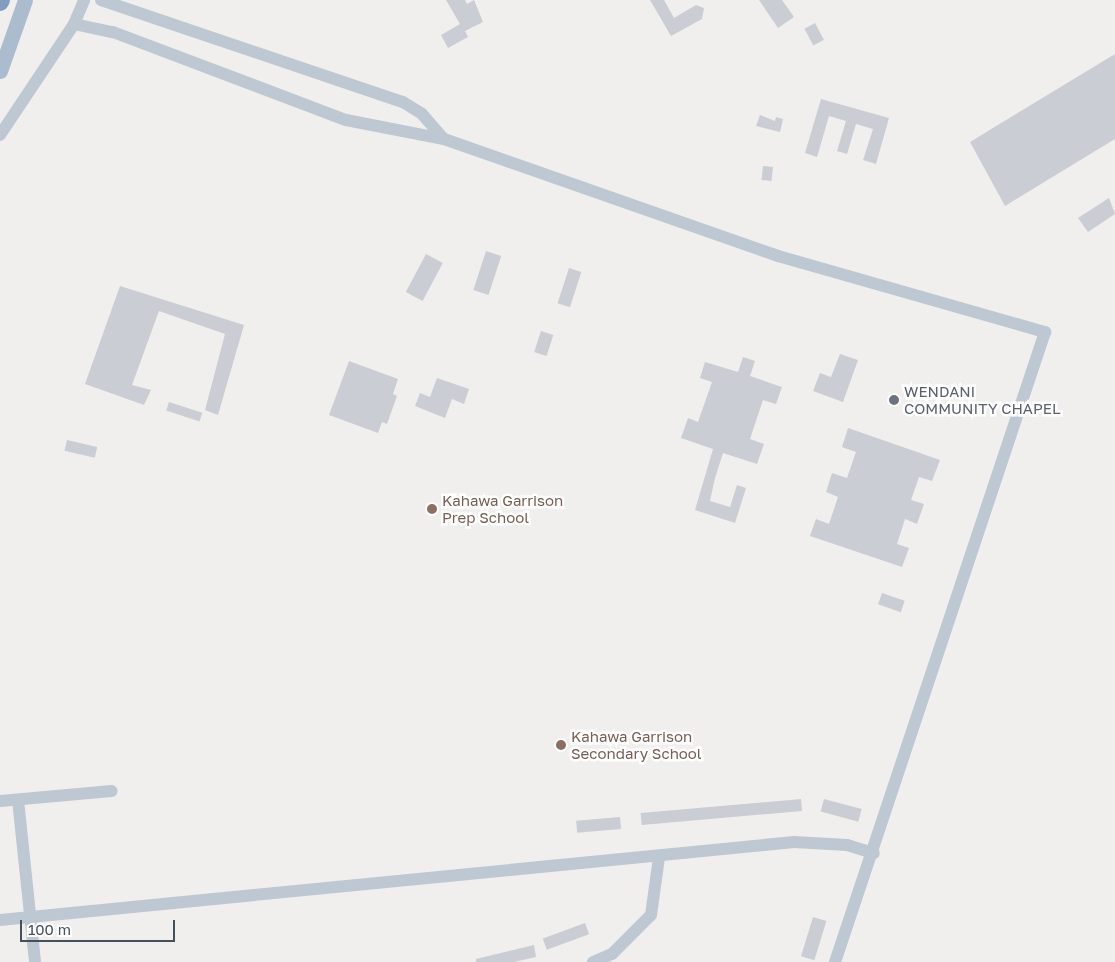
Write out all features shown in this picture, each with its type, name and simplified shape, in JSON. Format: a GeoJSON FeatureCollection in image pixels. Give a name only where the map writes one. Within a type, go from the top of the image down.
{"type":"FeatureCollection","features":[{"type":"Feature","properties":{"kind":"main road"},"geometry":{"type":"LineString","coordinates":[[0,71],[24,0]]}},
{"type":"Feature","properties":{"kind":"street"},"geometry":{"type":"LineString","coordinates":[[0,135],[74,24],[84,0]]}},
{"type":"Feature","properties":{"kind":"street"},"geometry":{"type":"LineString","coordinates":[[101,0],[403,102],[422,114],[444,139]]}},
{"type":"Feature","properties":{"kind":"street"},"geometry":{"type":"LineString","coordinates":[[74,24],[113,32],[346,120],[444,139],[778,256],[1045,332],[874,853],[835,962]]}},
{"type":"Feature","properties":{"kind":"street"},"geometry":{"type":"LineString","coordinates":[[0,801],[112,791]]}},
{"type":"Feature","properties":{"kind":"street"},"geometry":{"type":"LineString","coordinates":[[18,800],[33,917],[35,962]]}},
{"type":"Feature","properties":{"kind":"street"},"geometry":{"type":"LineString","coordinates":[[0,920],[659,857],[794,842],[847,846],[874,853]]}},
{"type":"Feature","properties":{"kind":"street"},"geometry":{"type":"LineString","coordinates":[[593,962],[612,954],[651,915],[659,857]]}},
{"type":"Feature","properties":{"kind":"building"},"geometry":{"type":"Polygon","coordinates":[[[446,0],[465,0],[467,4],[474,0],[483,22],[465,31],[468,37],[448,48],[441,35],[460,24],[446,0]]]}},
{"type":"Feature","properties":{"kind":"building"},"geometry":{"type":"Polygon","coordinates":[[[650,0],[664,0],[674,18],[696,5],[704,8],[702,19],[671,36],[650,0]]]}},
{"type":"Feature","properties":{"kind":"building"},"geometry":{"type":"Polygon","coordinates":[[[759,0],[782,0],[794,17],[778,28],[759,0]]]}},
{"type":"Feature","properties":{"kind":"building"},"geometry":{"type":"Polygon","coordinates":[[[815,23],[824,40],[813,45],[804,29],[815,23]]]}},
{"type":"Feature","properties":{"kind":"building"},"geometry":{"type":"Polygon","coordinates":[[[1115,54],[1115,139],[1005,206],[970,142],[1115,54]]]}},
{"type":"Feature","properties":{"kind":"building"},"geometry":{"type":"Polygon","coordinates":[[[821,99],[889,118],[876,164],[863,160],[873,129],[856,124],[847,154],[837,151],[846,121],[829,116],[817,157],[805,153],[821,99]]]}},
{"type":"Feature","properties":{"kind":"building"},"geometry":{"type":"Polygon","coordinates":[[[760,115],[775,121],[776,117],[783,119],[780,132],[756,126],[760,115]]]}},
{"type":"Feature","properties":{"kind":"building"},"geometry":{"type":"Polygon","coordinates":[[[763,166],[773,167],[771,181],[762,180],[763,166]]]}},
{"type":"Feature","properties":{"kind":"building"},"geometry":{"type":"Polygon","coordinates":[[[1109,198],[1115,214],[1088,232],[1078,218],[1109,198]]]}},
{"type":"Feature","properties":{"kind":"building"},"geometry":{"type":"Polygon","coordinates":[[[486,251],[501,256],[489,295],[473,290],[486,251]]]}},
{"type":"Feature","properties":{"kind":"building"},"geometry":{"type":"Polygon","coordinates":[[[426,254],[443,263],[423,301],[406,292],[426,254]]]}},
{"type":"Feature","properties":{"kind":"building"},"geometry":{"type":"Polygon","coordinates":[[[569,268],[581,272],[570,307],[558,303],[569,268]]]}},
{"type":"Feature","properties":{"kind":"building"},"geometry":{"type":"Polygon","coordinates":[[[120,286],[244,325],[218,415],[205,410],[225,334],[159,311],[132,385],[151,390],[144,405],[85,384],[120,286]]]}},
{"type":"Feature","properties":{"kind":"building"},"geometry":{"type":"Polygon","coordinates":[[[541,331],[553,335],[547,356],[534,352],[541,331]]]}},
{"type":"Feature","properties":{"kind":"building"},"geometry":{"type":"Polygon","coordinates":[[[840,354],[858,360],[843,402],[813,391],[820,373],[831,377],[840,354]]]}},
{"type":"Feature","properties":{"kind":"building"},"geometry":{"type":"Polygon","coordinates":[[[743,357],[755,361],[750,376],[782,387],[776,404],[763,400],[750,439],[764,444],[757,464],[723,453],[710,501],[730,507],[737,485],[746,488],[735,523],[695,510],[713,449],[681,438],[688,418],[698,422],[712,382],[700,378],[705,362],[738,372],[743,357]]]}},
{"type":"Feature","properties":{"kind":"building"},"geometry":{"type":"Polygon","coordinates":[[[349,361],[398,379],[393,394],[397,396],[387,424],[382,422],[378,433],[329,415],[349,361]]]}},
{"type":"Feature","properties":{"kind":"building"},"geometry":{"type":"Polygon","coordinates":[[[437,378],[469,389],[464,404],[452,399],[445,418],[415,406],[420,393],[430,397],[437,378]]]}},
{"type":"Feature","properties":{"kind":"building"},"geometry":{"type":"Polygon","coordinates":[[[169,402],[202,413],[200,421],[166,411],[169,402]]]}},
{"type":"Feature","properties":{"kind":"building"},"geometry":{"type":"Polygon","coordinates":[[[848,428],[940,460],[932,481],[919,477],[911,500],[924,504],[917,524],[905,519],[897,544],[909,548],[902,567],[810,536],[816,519],[829,524],[838,497],[826,492],[832,473],[847,478],[856,452],[842,447],[848,428]]]}},
{"type":"Feature","properties":{"kind":"building"},"geometry":{"type":"Polygon","coordinates":[[[67,440],[97,447],[95,458],[65,451],[67,440]]]}},
{"type":"Feature","properties":{"kind":"building"},"geometry":{"type":"Polygon","coordinates":[[[882,593],[905,601],[901,612],[878,604],[882,593]]]}},
{"type":"Feature","properties":{"kind":"building"},"geometry":{"type":"Polygon","coordinates":[[[801,799],[802,811],[642,825],[641,813],[801,799]]]}},
{"type":"Feature","properties":{"kind":"building"},"geometry":{"type":"Polygon","coordinates":[[[824,799],[862,809],[858,822],[821,812],[824,799]]]}},
{"type":"Feature","properties":{"kind":"building"},"geometry":{"type":"Polygon","coordinates":[[[620,817],[621,829],[577,833],[576,821],[620,817]]]}},
{"type":"Feature","properties":{"kind":"building"},"geometry":{"type":"Polygon","coordinates":[[[813,917],[826,921],[814,960],[801,956],[813,917]]]}},
{"type":"Feature","properties":{"kind":"building"},"geometry":{"type":"Polygon","coordinates":[[[585,923],[589,934],[547,950],[543,938],[585,923]]]}},
{"type":"Feature","properties":{"kind":"building"},"geometry":{"type":"Polygon","coordinates":[[[534,945],[536,957],[514,962],[476,962],[476,959],[534,945]]]}},
{"type":"Feature","properties":{"kind":"place","name":"WENDANI COMMUNITY CHAPEL"},"geometry":{"type":"Point","coordinates":[894,400]}},
{"type":"Feature","properties":{"kind":"place","name":"Kahawa Garrison Prep School"},"geometry":{"type":"Point","coordinates":[432,509]}},
{"type":"Feature","properties":{"kind":"place","name":"Kahawa Garrison Secondary School"},"geometry":{"type":"Point","coordinates":[561,745]}}]}
